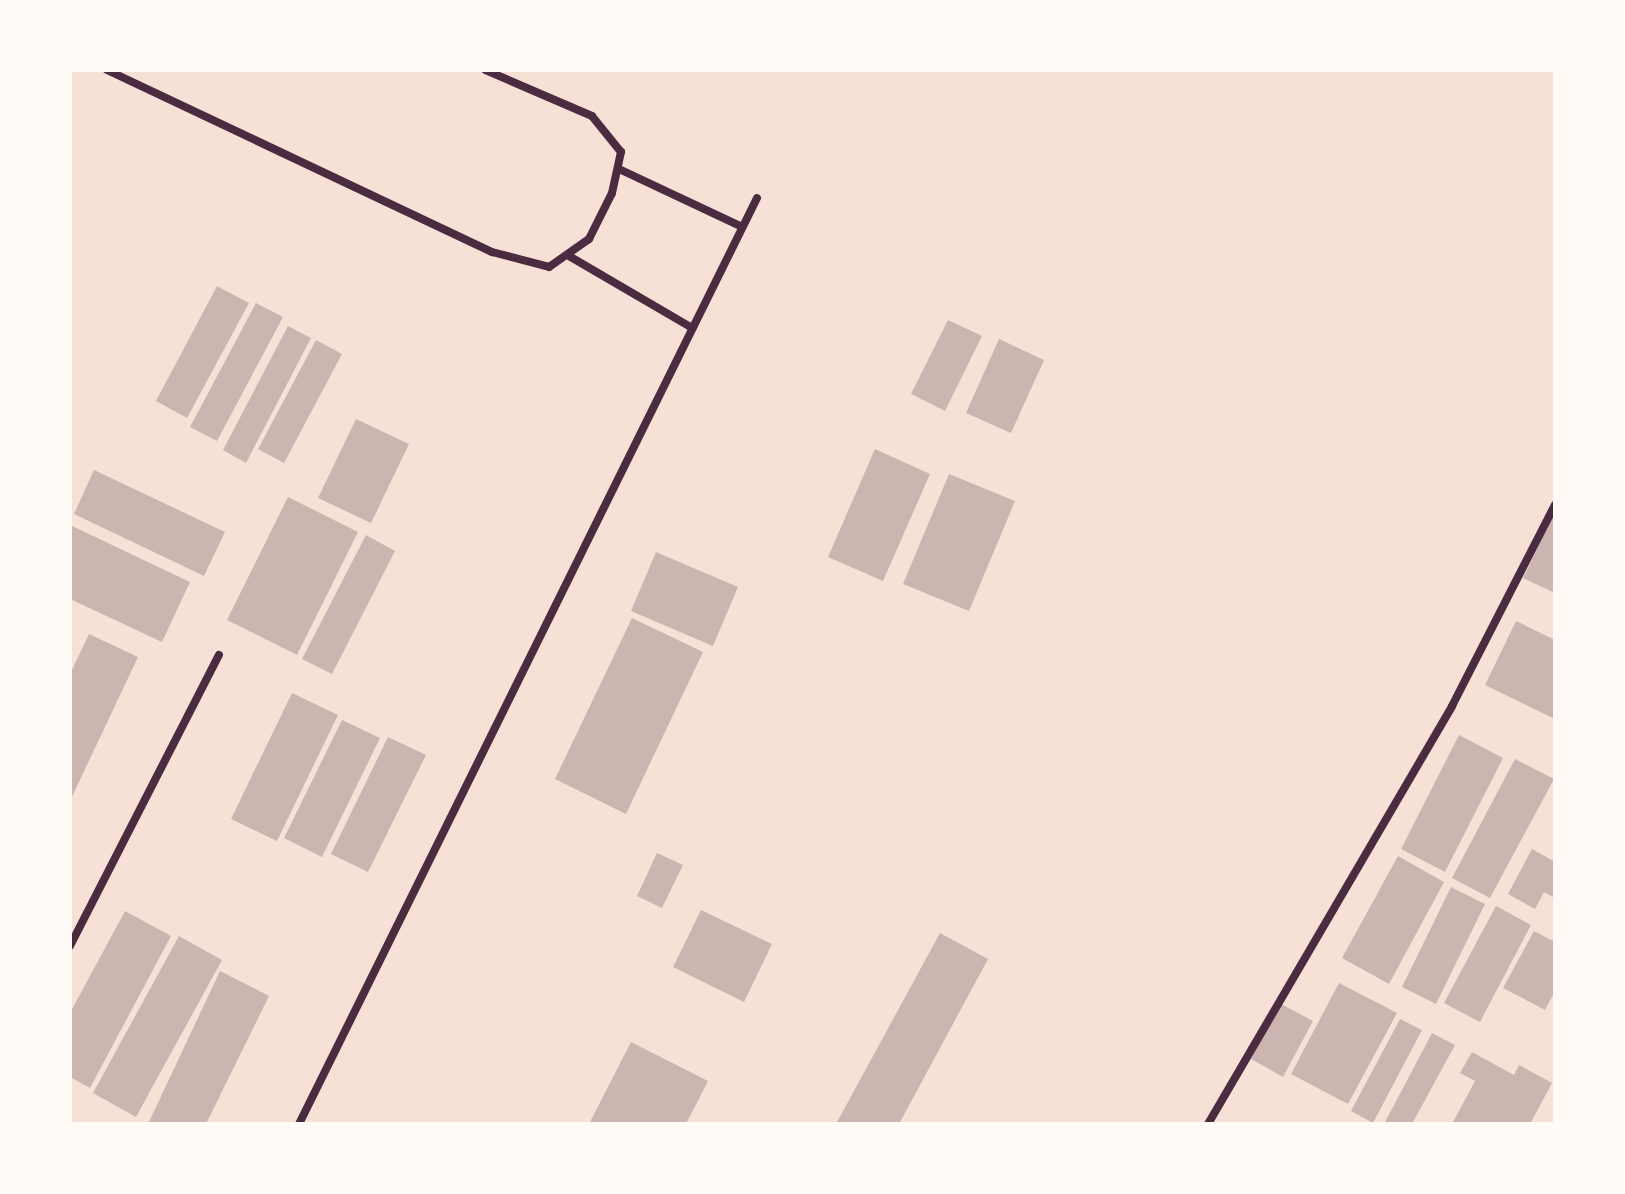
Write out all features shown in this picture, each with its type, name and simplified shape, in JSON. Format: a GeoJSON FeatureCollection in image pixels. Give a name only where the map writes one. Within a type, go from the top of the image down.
{"type":"FeatureCollection","features":[{"type":"Feature","properties":{"kind":"lane"},"geometry":{"type":"LineString","coordinates":[[107,70],[492,252],[528,266],[549,267],[569,256],[604,215],[621,152],[592,116],[486,70]]}},
{"type":"Feature","properties":{"kind":"lane"},"geometry":{"type":"LineString","coordinates":[[619,169],[742,228]]}},
{"type":"Feature","properties":{"kind":"lane"},"geometry":{"type":"LineString","coordinates":[[299,1124],[757,198]]}},
{"type":"Feature","properties":{"kind":"lane"},"geometry":{"type":"LineString","coordinates":[[569,256],[692,328]]}},
{"type":"Feature","properties":{"kind":"lane"},"geometry":{"type":"LineString","coordinates":[[1208,1124],[1452,706],[1555,506]]}},
{"type":"Feature","properties":{"kind":"lane"},"geometry":{"type":"LineString","coordinates":[[70,946],[219,654]]}},
{"type":"Feature","properties":{"kind":"building"},"geometry":{"type":"Polygon","coordinates":[[[217,286],[249,303],[187,418],[156,401],[217,286]]]}},
{"type":"Feature","properties":{"kind":"building"},"geometry":{"type":"Polygon","coordinates":[[[256,303],[283,317],[217,441],[190,427],[256,303]]]}},
{"type":"Feature","properties":{"kind":"building"},"geometry":{"type":"Polygon","coordinates":[[[948,320],[982,336],[945,411],[911,394],[948,320]]]}},
{"type":"Feature","properties":{"kind":"building"},"geometry":{"type":"Polygon","coordinates":[[[288,326],[311,338],[246,463],[223,450],[288,326]]]}},
{"type":"Feature","properties":{"kind":"building"},"geometry":{"type":"Polygon","coordinates":[[[999,339],[1044,360],[1011,433],[966,413],[999,339]]]}},
{"type":"Feature","properties":{"kind":"building"},"geometry":{"type":"Polygon","coordinates":[[[316,340],[342,354],[284,463],[258,449],[316,340]]]}},
{"type":"Feature","properties":{"kind":"building"},"geometry":{"type":"Polygon","coordinates":[[[356,419],[409,444],[371,523],[318,498],[356,419]]]}},
{"type":"Feature","properties":{"kind":"building"},"geometry":{"type":"Polygon","coordinates":[[[875,449],[930,474],[883,581],[828,557],[875,449]]]}},
{"type":"Feature","properties":{"kind":"building"},"geometry":{"type":"Polygon","coordinates":[[[94,470],[225,532],[204,576],[74,514],[94,470]]]}},
{"type":"Feature","properties":{"kind":"building"},"geometry":{"type":"Polygon","coordinates":[[[949,474],[1015,501],[969,611],[903,584],[949,474]]]}},
{"type":"Feature","properties":{"kind":"building"},"geometry":{"type":"Polygon","coordinates":[[[288,497],[358,532],[297,655],[227,620],[288,497]]]}},
{"type":"Feature","properties":{"kind":"building"},"geometry":{"type":"Polygon","coordinates":[[[1555,512],[1555,593],[1523,578],[1555,512]]]}},
{"type":"Feature","properties":{"kind":"building"},"geometry":{"type":"Polygon","coordinates":[[[70,525],[190,582],[162,642],[70,599],[70,525]]]}},
{"type":"Feature","properties":{"kind":"building"},"geometry":{"type":"Polygon","coordinates":[[[366,535],[395,551],[332,674],[302,659],[366,535]]]}},
{"type":"Feature","properties":{"kind":"building"},"geometry":{"type":"Polygon","coordinates":[[[656,552],[738,587],[713,646],[631,611],[656,552]]]}},
{"type":"Feature","properties":{"kind":"building"},"geometry":{"type":"Polygon","coordinates":[[[632,618],[703,652],[626,814],[555,779],[632,618]]]}},
{"type":"Feature","properties":{"kind":"building"},"geometry":{"type":"Polygon","coordinates":[[[1516,621],[1555,640],[1555,719],[1485,685],[1516,621]]]}},
{"type":"Feature","properties":{"kind":"building"},"geometry":{"type":"Polygon","coordinates":[[[89,634],[138,657],[70,801],[70,674],[89,634]]]}},
{"type":"Feature","properties":{"kind":"building"},"geometry":{"type":"Polygon","coordinates":[[[292,693],[338,715],[277,841],[231,819],[292,693]]]}},
{"type":"Feature","properties":{"kind":"building"},"geometry":{"type":"Polygon","coordinates":[[[342,720],[380,738],[322,857],[284,838],[342,720]]]}},
{"type":"Feature","properties":{"kind":"building"},"geometry":{"type":"Polygon","coordinates":[[[1459,735],[1503,758],[1445,872],[1401,849],[1459,735]]]}},
{"type":"Feature","properties":{"kind":"building"},"geometry":{"type":"Polygon","coordinates":[[[388,737],[426,755],[368,872],[331,854],[388,737]]]}},
{"type":"Feature","properties":{"kind":"building"},"geometry":{"type":"Polygon","coordinates":[[[1515,759],[1554,779],[1490,898],[1452,878],[1515,759]]]}},
{"type":"Feature","properties":{"kind":"building"},"geometry":{"type":"Polygon","coordinates":[[[1532,849],[1555,862],[1555,898],[1544,892],[1535,909],[1508,894],[1532,849]]]}},
{"type":"Feature","properties":{"kind":"building"},"geometry":{"type":"Polygon","coordinates":[[[657,853],[683,865],[662,908],[637,896],[657,853]]]}},
{"type":"Feature","properties":{"kind":"building"},"geometry":{"type":"Polygon","coordinates":[[[1398,856],[1444,882],[1389,984],[1342,958],[1398,856]]]}},
{"type":"Feature","properties":{"kind":"building"},"geometry":{"type":"Polygon","coordinates":[[[1451,887],[1485,904],[1436,1004],[1402,987],[1451,887]]]}},
{"type":"Feature","properties":{"kind":"building"},"geometry":{"type":"Polygon","coordinates":[[[1496,906],[1531,925],[1480,1022],[1444,1003],[1496,906]]]}},
{"type":"Feature","properties":{"kind":"building"},"geometry":{"type":"Polygon","coordinates":[[[701,910],[772,944],[744,1002],[673,967],[701,910]]]}},
{"type":"Feature","properties":{"kind":"building"},"geometry":{"type":"Polygon","coordinates":[[[125,911],[171,936],[90,1088],[70,1077],[70,1013],[125,911]]]}},
{"type":"Feature","properties":{"kind":"building"},"geometry":{"type":"Polygon","coordinates":[[[1534,931],[1555,942],[1555,991],[1545,1010],[1503,988],[1534,931]]]}},
{"type":"Feature","properties":{"kind":"building"},"geometry":{"type":"Polygon","coordinates":[[[940,933],[988,959],[899,1124],[836,1124],[940,933]]]}},
{"type":"Feature","properties":{"kind":"building"},"geometry":{"type":"Polygon","coordinates":[[[179,936],[222,960],[136,1117],[93,1093],[179,936]]]}},
{"type":"Feature","properties":{"kind":"building"},"geometry":{"type":"Polygon","coordinates":[[[220,971],[269,996],[206,1124],[148,1124],[220,971]]]}},
{"type":"Feature","properties":{"kind":"building"},"geometry":{"type":"Polygon","coordinates":[[[1339,983],[1397,1013],[1348,1104],[1291,1074],[1339,983]]]}},
{"type":"Feature","properties":{"kind":"building"},"geometry":{"type":"Polygon","coordinates":[[[1281,1004],[1313,1021],[1283,1077],[1251,1059],[1281,1004]]]}},
{"type":"Feature","properties":{"kind":"building"},"geometry":{"type":"Polygon","coordinates":[[[1400,1019],[1422,1030],[1373,1123],[1351,1111],[1400,1019]]]}},
{"type":"Feature","properties":{"kind":"building"},"geometry":{"type":"Polygon","coordinates":[[[1432,1033],[1455,1045],[1412,1124],[1384,1124],[1432,1033]]]}},
{"type":"Feature","properties":{"kind":"building"},"geometry":{"type":"Polygon","coordinates":[[[631,1042],[708,1081],[686,1124],[589,1124],[631,1042]]]}},
{"type":"Feature","properties":{"kind":"building"},"geometry":{"type":"Polygon","coordinates":[[[1472,1052],[1514,1075],[1519,1065],[1552,1083],[1530,1124],[1452,1124],[1475,1081],[1460,1073],[1472,1052]]]}}]}
